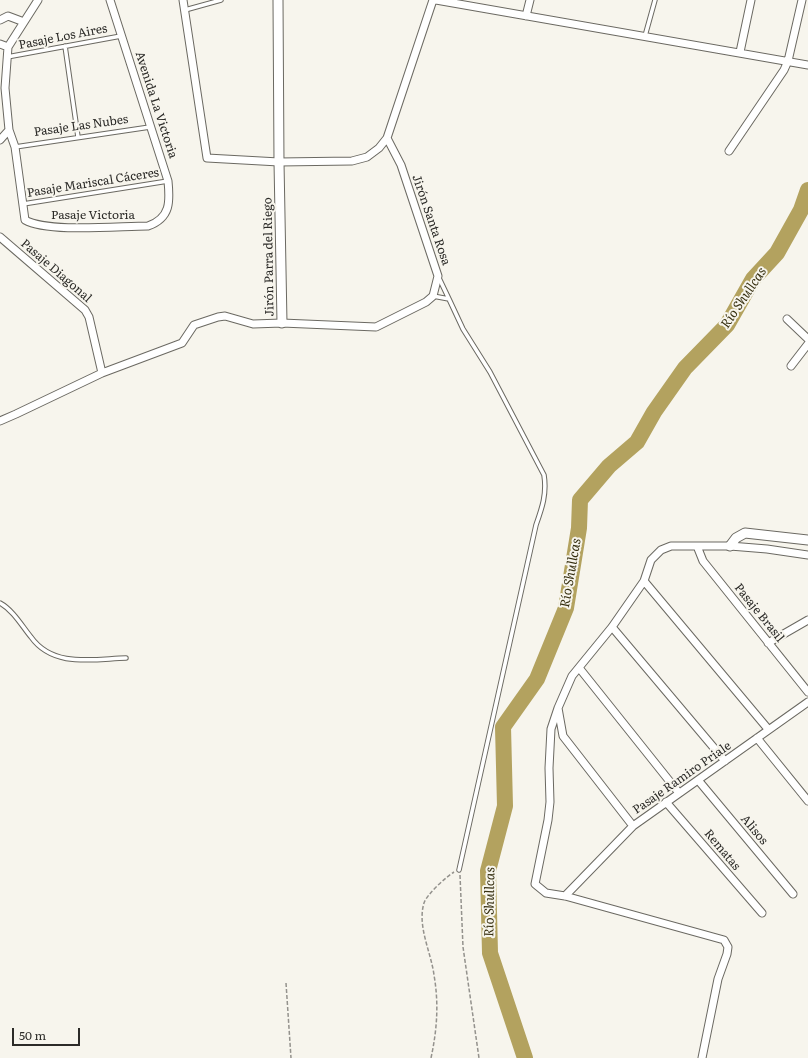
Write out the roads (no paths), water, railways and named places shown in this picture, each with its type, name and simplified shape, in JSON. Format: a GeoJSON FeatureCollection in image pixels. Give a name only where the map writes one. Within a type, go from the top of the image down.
{"type":"FeatureCollection","features":[{"type":"Feature","properties":{"kind":"street"},"geometry":{"type":"LineString","coordinates":[[22,204],[15,146],[9,130],[5,88],[6,58],[8,47],[38,0]]}},
{"type":"Feature","properties":{"kind":"street","name":"Avenida La Victoria"},"geometry":{"type":"LineString","coordinates":[[110,0],[168,181],[168,208],[163,218]]}},
{"type":"Feature","properties":{"kind":"street"},"geometry":{"type":"LineString","coordinates":[[183,0],[207,158],[279,162],[352,161],[367,158],[379,148],[387,138],[435,0],[808,65]]}},
{"type":"Feature","properties":{"kind":"street","name":"Jirón Parra del Riego"},"geometry":{"type":"LineString","coordinates":[[0,420],[16,414],[102,373],[182,343],[194,326],[218,317],[225,316],[253,324],[282,322],[278,0]]}},
{"type":"Feature","properties":{"kind":"street"},"geometry":{"type":"LineString","coordinates":[[526,16],[530,0]]}},
{"type":"Feature","properties":{"kind":"street"},"geometry":{"type":"LineString","coordinates":[[740,52],[751,0]]}},
{"type":"Feature","properties":{"kind":"street"},"geometry":{"type":"LineString","coordinates":[[729,151],[776,85],[788,61],[802,0]]}},
{"type":"Feature","properties":{"kind":"street"},"geometry":{"type":"LineString","coordinates":[[0,20],[8,16],[24,22]]}},
{"type":"Feature","properties":{"kind":"street"},"geometry":{"type":"LineString","coordinates":[[0,44],[8,47]]}},
{"type":"Feature","properties":{"kind":"street"},"geometry":{"type":"LineString","coordinates":[[0,140],[9,130]]}},
{"type":"Feature","properties":{"kind":"street","name":"Jirón Santa Rosa"},"geometry":{"type":"LineString","coordinates":[[387,138],[401,165],[438,276],[433,296]]}},
{"type":"Feature","properties":{"kind":"street","name":"Pasaje Victoria"},"geometry":{"type":"LineString","coordinates":[[22,204],[23,217],[28,222],[48,227],[148,226],[158,223],[163,218]]}},
{"type":"Feature","properties":{"kind":"street","name":"Pasaje Diagonal"},"geometry":{"type":"LineString","coordinates":[[0,237],[85,310],[89,317],[102,373]]}},
{"type":"Feature","properties":{"kind":"street"},"geometry":{"type":"LineString","coordinates":[[282,322],[376,327],[426,302],[433,296]]}},
{"type":"Feature","properties":{"kind":"street"},"geometry":{"type":"LineString","coordinates":[[787,319],[808,339]]}},
{"type":"Feature","properties":{"kind":"street"},"geometry":{"type":"LineString","coordinates":[[791,366],[808,344]]}},
{"type":"Feature","properties":{"kind":"street"},"geometry":{"type":"LineString","coordinates":[[730,546],[736,538],[745,533],[808,540]]}},
{"type":"Feature","properties":{"kind":"street"},"geometry":{"type":"LineString","coordinates":[[702,1058],[718,979],[727,954],[728,946],[724,940],[565,896],[550,894],[542,891],[536,884],[535,880],[548,820],[550,802],[549,768],[551,729],[558,708],[572,676],[612,627],[644,582],[651,560],[661,550],[671,546],[730,546],[767,549],[808,555]]}},
{"type":"Feature","properties":{"kind":"street","name":"Pasaje Brasil"},"geometry":{"type":"LineString","coordinates":[[697,546],[703,562],[808,692]]}},
{"type":"Feature","properties":{"kind":"street"},"geometry":{"type":"LineString","coordinates":[[644,582],[768,730]]}},
{"type":"Feature","properties":{"kind":"street"},"geometry":{"type":"LineString","coordinates":[[768,643],[808,620]]}},
{"type":"Feature","properties":{"kind":"street"},"geometry":{"type":"LineString","coordinates":[[612,627],[725,761]]}},
{"type":"Feature","properties":{"kind":"street"},"geometry":{"type":"LineString","coordinates":[[580,668],[678,793]]}},
{"type":"Feature","properties":{"kind":"street","name":"Pasaje Ramiro Priale"},"geometry":{"type":"LineString","coordinates":[[558,708],[563,736],[568,744],[633,826],[808,702]]}},
{"type":"Feature","properties":{"kind":"street"},"geometry":{"type":"LineString","coordinates":[[757,738],[808,801]]}},
{"type":"Feature","properties":{"kind":"street","name":"Alisos"},"geometry":{"type":"LineString","coordinates":[[698,780],[793,894]]}},
{"type":"Feature","properties":{"kind":"street","name":"Rematas"},"geometry":{"type":"LineString","coordinates":[[666,802],[762,913]]}},
{"type":"Feature","properties":{"kind":"street"},"geometry":{"type":"LineString","coordinates":[[565,896],[633,826]]}},
{"type":"Feature","properties":{"kind":"lane"},"geometry":{"type":"LineString","coordinates":[[184,10],[221,0]]}},
{"type":"Feature","properties":{"kind":"lane"},"geometry":{"type":"LineString","coordinates":[[645,36],[656,0]]}},
{"type":"Feature","properties":{"kind":"lane","name":"Pasaje Los Aires"},"geometry":{"type":"LineString","coordinates":[[6,58],[122,36]]}},
{"type":"Feature","properties":{"kind":"lane"},"geometry":{"type":"LineString","coordinates":[[65,46],[78,137]]}},
{"type":"Feature","properties":{"kind":"lane","name":"Pasaje Las Nubes"},"geometry":{"type":"LineString","coordinates":[[15,146],[151,127]]}},
{"type":"Feature","properties":{"kind":"lane","name":"Pasaje Mariscal Cáceres"},"geometry":{"type":"LineString","coordinates":[[22,204],[168,181]]}},
{"type":"Feature","properties":{"kind":"lane"},"geometry":{"type":"LineString","coordinates":[[438,276],[463,328],[490,372],[544,475],[546,485],[546,497],[536,525],[459,870]]}},
{"type":"Feature","properties":{"kind":"lane"},"geometry":{"type":"LineString","coordinates":[[433,296],[449,299]]}},
{"type":"Feature","properties":{"kind":"lane"},"geometry":{"type":"LineString","coordinates":[[0,603],[8,608],[34,641],[46,652],[66,659],[76,660],[126,658]]}},
{"type":"Feature","properties":{"kind":"waterway","name":"Río Shullcas"},"geometry":{"type":"LineString","coordinates":[[525,1058],[490,953],[488,871],[505,806],[503,727],[537,679],[566,608],[579,528],[580,500],[609,466],[637,442],[654,412],[685,368],[727,325],[753,279],[777,253],[801,210],[808,190]]}}]}
